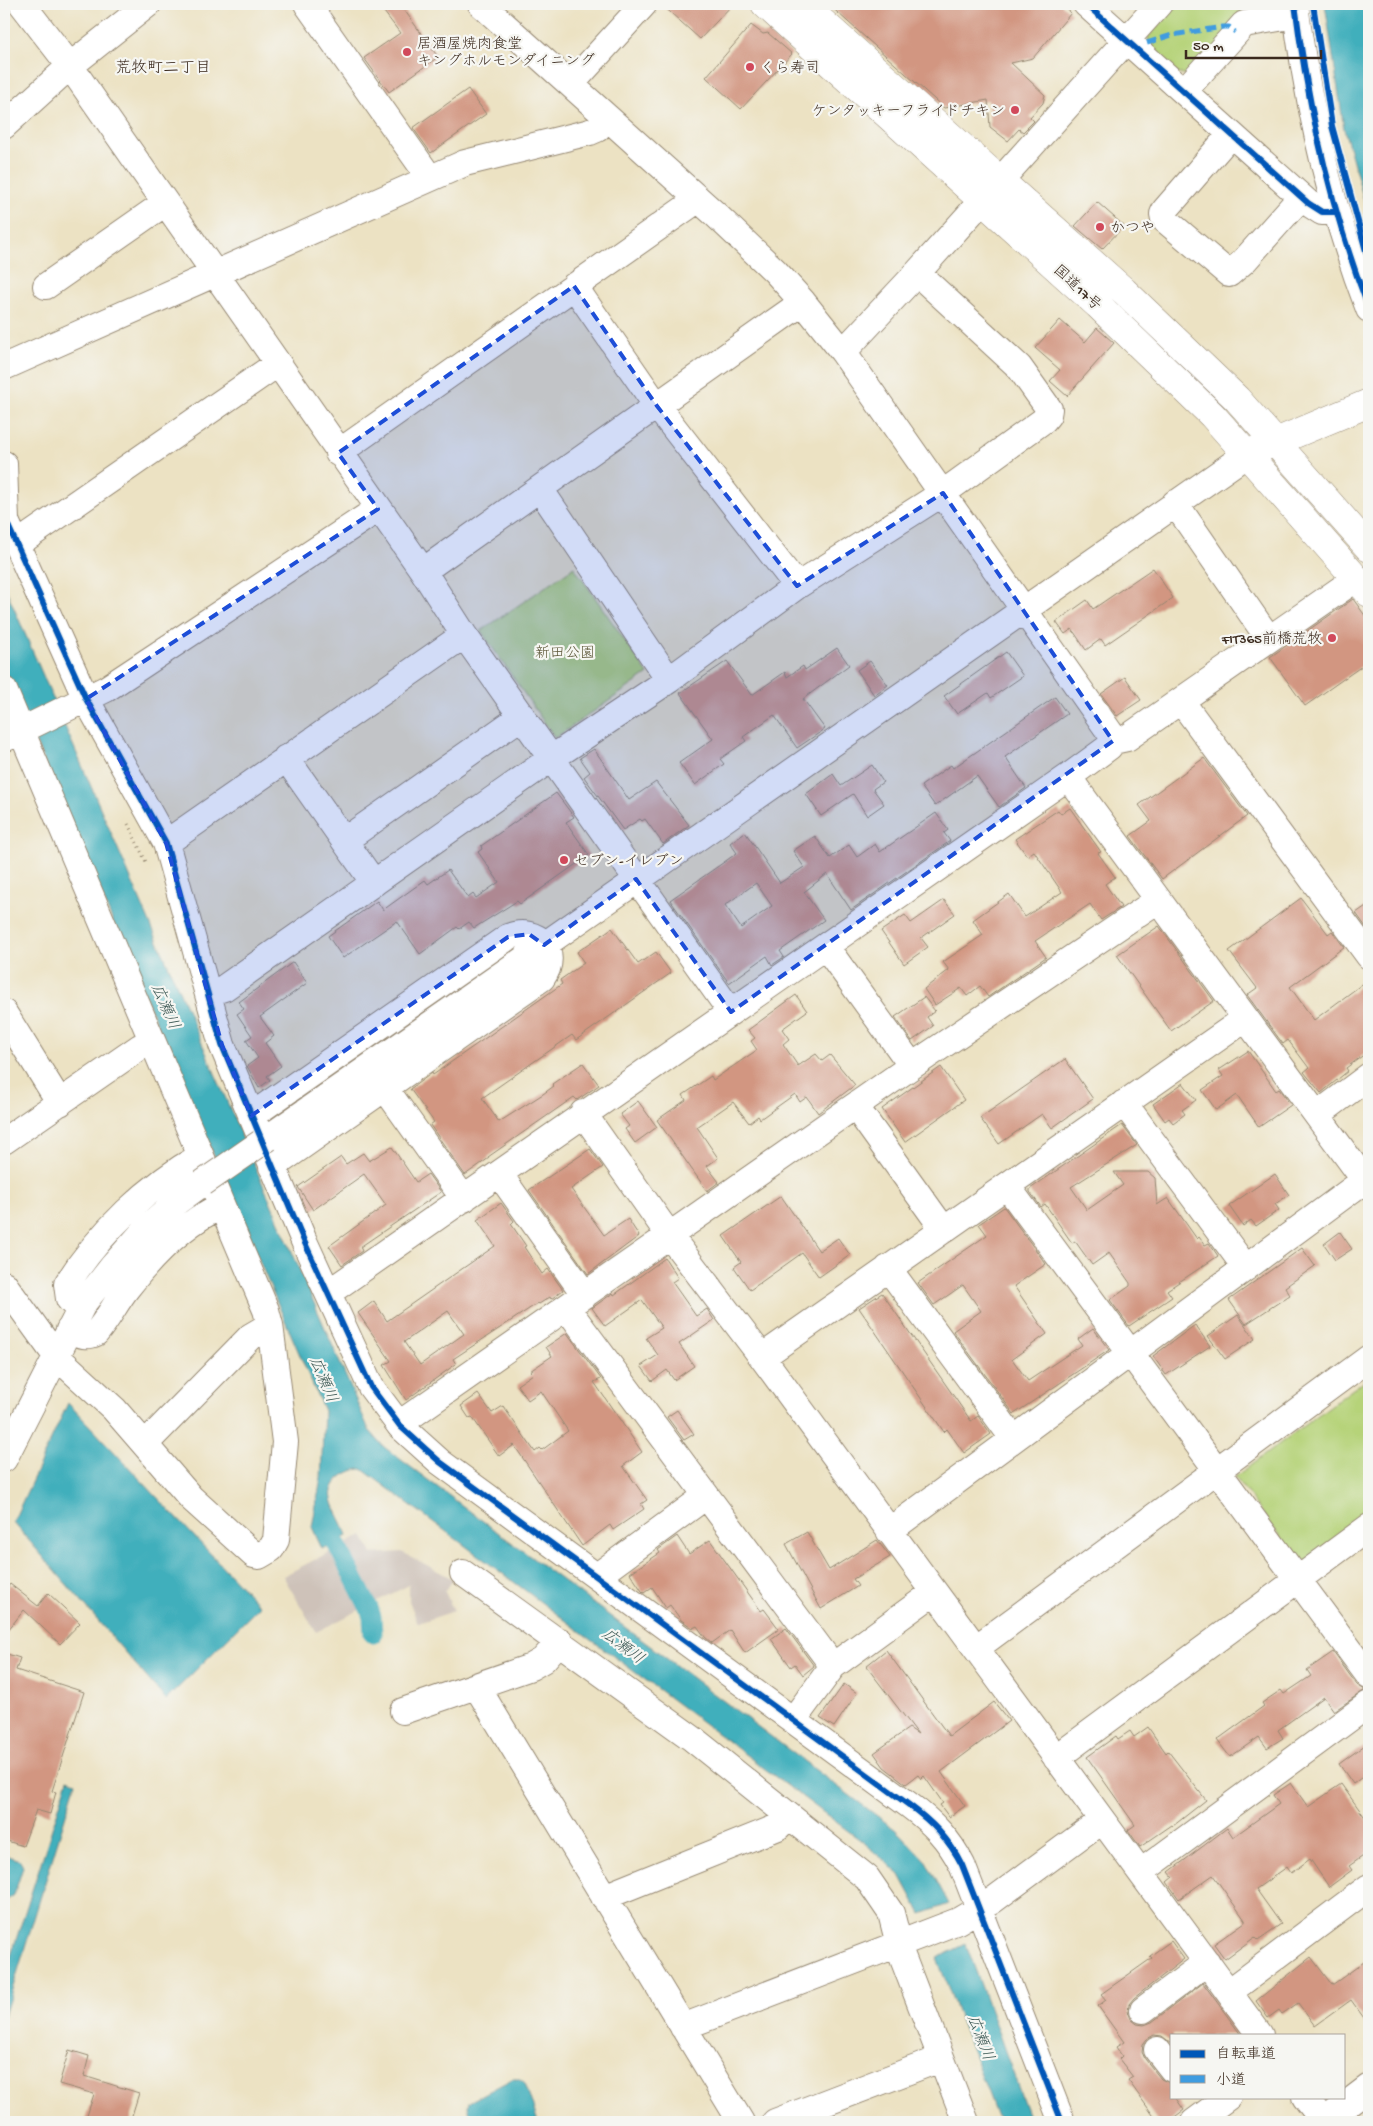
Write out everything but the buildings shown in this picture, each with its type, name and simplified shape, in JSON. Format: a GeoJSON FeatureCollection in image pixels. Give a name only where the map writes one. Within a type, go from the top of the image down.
{"type":"FeatureCollection","features":[{"type":"Feature","properties":{"kind":"main road","name":"国道17号"},"geometry":{"type":"LineString","coordinates":[[765,4],[991,190],[1124,291],[1237,400],[1369,548]]}},
{"type":"Feature","properties":{"kind":"main road","name":"国道17号"},"geometry":{"type":"LineString","coordinates":[[802,4],[991,190],[1205,408],[1363,586]]}},
{"type":"Feature","properties":{"kind":"main road"},"geometry":{"type":"LineString","coordinates":[[1247,454],[1369,403]]}},
{"type":"Feature","properties":{"kind":"street"},"geometry":{"type":"LineString","coordinates":[[22,4],[70,66],[338,453],[423,571],[464,635],[731,1012]]}},
{"type":"Feature","properties":{"kind":"street"},"geometry":{"type":"LineString","coordinates":[[4,126],[70,66],[148,4]]}},
{"type":"Feature","properties":{"kind":"street"},"geometry":{"type":"LineString","coordinates":[[306,4],[423,168],[428,179]]}},
{"type":"Feature","properties":{"kind":"street"},"geometry":{"type":"LineString","coordinates":[[481,4],[754,250],[803,302],[843,352],[943,493],[1111,734],[1114,741]]}},
{"type":"Feature","properties":{"kind":"street"},"geometry":{"type":"LineString","coordinates":[[571,84],[644,4]]}},
{"type":"Feature","properties":{"kind":"street"},"geometry":{"type":"LineString","coordinates":[[1086,4],[1315,210],[1327,213],[1335,212]]}},
{"type":"Feature","properties":{"kind":"street"},"geometry":{"type":"LineString","coordinates":[[843,352],[917,273],[1159,4]]}},
{"type":"Feature","properties":{"kind":"street"},"geometry":{"type":"LineString","coordinates":[[1184,91],[1244,24],[1296,9],[1312,119],[1335,212],[1369,310]]}},
{"type":"Feature","properties":{"kind":"street"},"geometry":{"type":"LineString","coordinates":[[1026,151],[1020,143],[1021,135],[1054,98]]}},
{"type":"Feature","properties":{"kind":"street"},"geometry":{"type":"LineString","coordinates":[[4,367],[474,160],[590,132],[597,129],[607,118]]}},
{"type":"Feature","properties":{"kind":"street"},"geometry":{"type":"LineString","coordinates":[[1231,134],[1165,210],[1162,214],[1164,219],[1229,274],[1244,261],[1301,197]]}},
{"type":"Feature","properties":{"kind":"street"},"geometry":{"type":"LineString","coordinates":[[338,453],[690,205],[697,198]]}},
{"type":"Feature","properties":{"kind":"street"},"geometry":{"type":"LineString","coordinates":[[46,286],[165,203]]}},
{"type":"Feature","properties":{"kind":"street"},"geometry":{"type":"LineString","coordinates":[[209,993],[224,988],[552,758],[669,680],[797,586],[943,493],[1044,420],[1048,415],[1049,409],[1020,367],[917,273]]}},
{"type":"Feature","properties":{"kind":"street"},"geometry":{"type":"LineString","coordinates":[[574,286],[657,406],[797,586]]}},
{"type":"Feature","properties":{"kind":"street"},"geometry":{"type":"LineString","coordinates":[[423,571],[803,302]]}},
{"type":"Feature","properties":{"kind":"street"},"geometry":{"type":"LineString","coordinates":[[16,545],[276,364]]}},
{"type":"Feature","properties":{"kind":"street"},"geometry":{"type":"LineString","coordinates":[[4,1459],[74,1320],[112,1267],[146,1229],[178,1201],[1247,454]]}},
{"type":"Feature","properties":{"kind":"street"},"geometry":{"type":"LineString","coordinates":[[4,464],[5,518],[75,705],[166,843],[222,1045],[250,1116],[360,1368],[382,1404],[400,1426],[421,1446],[930,1821],[955,1851],[1062,2122]]}},
{"type":"Feature","properties":{"kind":"street"},"geometry":{"type":"LineString","coordinates":[[540,489],[669,680]]}},
{"type":"Feature","properties":{"kind":"street"},"geometry":{"type":"LineString","coordinates":[[1175,503],[1269,639]]}},
{"type":"Feature","properties":{"kind":"street"},"geometry":{"type":"LineString","coordinates":[[16,733],[106,689],[378,509]]}},
{"type":"Feature","properties":{"kind":"street"},"geometry":{"type":"LineString","coordinates":[[328,1293],[500,1174],[584,1113],[826,947],[1068,777],[1109,747],[1114,741],[1127,738],[1269,639],[1363,586]]}},
{"type":"Feature","properties":{"kind":"street"},"geometry":{"type":"LineString","coordinates":[[166,843],[464,635]]}},
{"type":"Feature","properties":{"kind":"street"},"geometry":{"type":"LineString","coordinates":[[4,690],[16,733],[201,1156],[270,1325],[285,1442],[276,1540],[271,1549],[259,1556],[254,1555],[191,1498],[114,1409],[56,1356],[4,1284]]}},
{"type":"Feature","properties":{"kind":"street"},"geometry":{"type":"LineString","coordinates":[[1181,701],[1369,956]]}},
{"type":"Feature","properties":{"kind":"street"},"geometry":{"type":"LineString","coordinates":[[345,840],[522,716]]}},
{"type":"Feature","properties":{"kind":"street"},"geometry":{"type":"LineString","coordinates":[[286,758],[374,883]]}},
{"type":"Feature","properties":{"kind":"street"},"geometry":{"type":"LineString","coordinates":[[889,1531],[1013,1438],[1368,1181],[1316,1115],[1068,777]]}},
{"type":"Feature","properties":{"kind":"street"},"geometry":{"type":"LineString","coordinates":[[400,1426],[669,1235],[912,1066],[1158,900]]}},
{"type":"Feature","properties":{"kind":"street"},"geometry":{"type":"LineString","coordinates":[[250,1116],[486,953],[518,933],[529,934],[544,945],[550,955],[546,973],[522,992],[272,1167]]}},
{"type":"Feature","properties":{"kind":"street"},"geometry":{"type":"LineString","coordinates":[[826,947],[912,1066]]}},
{"type":"Feature","properties":{"kind":"street"},"geometry":{"type":"LineString","coordinates":[[4,1013],[60,1102]]}},
{"type":"Feature","properties":{"kind":"street"},"geometry":{"type":"LineString","coordinates":[[762,1358],[1245,1019]]}},
{"type":"Feature","properties":{"kind":"street"},"geometry":{"type":"LineString","coordinates":[[4,1141],[140,1047],[151,1043]]}},
{"type":"Feature","properties":{"kind":"street"},"geometry":{"type":"LineString","coordinates":[[1316,1115],[1369,1076]]}},
{"type":"Feature","properties":{"kind":"street"},"geometry":{"type":"LineString","coordinates":[[384,1088],[464,1199]]}},
{"type":"Feature","properties":{"kind":"street"},"geometry":{"type":"LineString","coordinates":[[1124,1103],[1246,1268]]}},
{"type":"Feature","properties":{"kind":"street"},"geometry":{"type":"LineString","coordinates":[[855,1106],[944,1230]]}},
{"type":"Feature","properties":{"kind":"street"},"geometry":{"type":"LineString","coordinates":[[584,1113],[669,1235],[762,1358],[933,1593],[976,1648],[1259,2034]]}},
{"type":"Feature","properties":{"kind":"street"},"geometry":{"type":"LineString","coordinates":[[201,1156],[164,1182],[126,1214],[91,1251],[70,1279],[67,1289],[69,1299],[74,1320],[83,1336],[90,1336],[100,1328],[111,1310],[141,1272],[166,1246],[200,1218],[221,1206]]}},
{"type":"Feature","properties":{"kind":"street"},"geometry":{"type":"LineString","coordinates":[[500,1174],[576,1301],[706,1496],[833,1666]]}},
{"type":"Feature","properties":{"kind":"street"},"geometry":{"type":"LineString","coordinates":[[1007,1186],[1369,1676]]}},
{"type":"Feature","properties":{"kind":"street"},"geometry":{"type":"LineString","coordinates":[[888,1268],[1013,1438]]}},
{"type":"Feature","properties":{"kind":"street"},"geometry":{"type":"LineString","coordinates":[[144,1443],[251,1336],[270,1325]]}},
{"type":"Feature","properties":{"kind":"street"},"geometry":{"type":"LineString","coordinates":[[976,1648],[1369,1358]]}},
{"type":"Feature","properties":{"kind":"street"},"geometry":{"type":"LineString","coordinates":[[599,1578],[604,1571],[706,1496]]}},
{"type":"Feature","properties":{"kind":"street"},"geometry":{"type":"LineString","coordinates":[[1056,1758],[1369,1527]]}},
{"type":"Feature","properties":{"kind":"street"},"geometry":{"type":"LineString","coordinates":[[463,1573],[693,1739],[867,1878],[891,1913],[899,1942],[940,2059],[966,2122]]}},
{"type":"Feature","properties":{"kind":"street"},"geometry":{"type":"LineString","coordinates":[[794,1719],[833,1666],[933,1593]]}},
{"type":"Feature","properties":{"kind":"street"},"geometry":{"type":"LineString","coordinates":[[403,1711],[532,1667],[543,1660],[560,1642]]}},
{"type":"Feature","properties":{"kind":"street"},"geometry":{"type":"LineString","coordinates":[[477,1687],[741,2122]]}},
{"type":"Feature","properties":{"kind":"street"},"geometry":{"type":"LineString","coordinates":[[1141,1872],[1369,1704]]}},
{"type":"Feature","properties":{"kind":"street"},"geometry":{"type":"LineString","coordinates":[[604,1897],[778,1827],[788,1815]]}},
{"type":"Feature","properties":{"kind":"street"},"geometry":{"type":"LineString","coordinates":[[683,2028],[899,1942],[958,1921],[979,1909],[1102,1820]]}},
{"type":"Feature","properties":{"kind":"street"},"geometry":{"type":"LineString","coordinates":[[1228,1992],[1369,1887]]}},
{"type":"Feature","properties":{"kind":"street"},"geometry":{"type":"LineString","coordinates":[[1143,2010],[1207,1962]]}},
{"type":"Feature","properties":{"kind":"street"},"geometry":{"type":"LineString","coordinates":[[775,2122],[940,2059]]}},
{"type":"Feature","properties":{"kind":"street"},"geometry":{"type":"LineString","coordinates":[[1306,2098],[1323,2122],[1369,2087]]}},
{"type":"Feature","properties":{"kind":"street"},"geometry":{"type":"LineString","coordinates":[[1197,2111],[1226,2098]]}},
{"type":"Feature","properties":{"kind":"path"},"geometry":{"type":"LineString","coordinates":[[126,819],[151,871]]}},
{"type":"Feature","properties":{"kind":"highlighted area"},"geometry":{"type":"Polygon","coordinates":[[[574,286],[657,406],[797,586],[943,493],[1113,741],[731,1012],[636,879],[544,945],[529,934],[508,937],[251,1116],[222,1045],[166,843],[86,699],[378,509],[338,453],[574,286]]]}},
{"type":"Feature","properties":{"kind":"shaded area"},"geometry":{"type":"Polygon","coordinates":[[[363,1535],[372,1554],[402,1552],[453,1579],[445,1592],[454,1611],[418,1623],[409,1601],[409,1585],[316,1632],[283,1576],[363,1535]]]}},
{"type":"Feature","properties":{"kind":"green space"},"geometry":{"type":"Polygon","coordinates":[[[1179,4],[1287,4],[1187,74],[1177,74],[1150,48],[1148,37],[1179,4]]]}},
{"type":"Feature","properties":{"kind":"green space","name":"新田公園"},"geometry":{"type":"Polygon","coordinates":[[[574,567],[648,674],[555,738],[481,631],[574,567]]]}},
{"type":"Feature","properties":{"kind":"green space"},"geometry":{"type":"Polygon","coordinates":[[[1369,1377],[1369,1519],[1304,1568],[1235,1477],[1369,1377]]]}},
{"type":"Feature","properties":{"kind":"water"},"geometry":{"type":"Polygon","coordinates":[[[1325,4],[1369,4],[1369,218],[1344,129],[1325,4]]]}},
{"type":"Feature","properties":{"kind":"water","name":"広瀬川"},"geometry":{"type":"Polygon","coordinates":[[[4,585],[369,1430],[384,1447],[896,1830],[926,1861],[949,1904],[921,1914],[900,1875],[867,1845],[362,1469],[345,1474],[336,1482],[333,1488],[332,1499],[347,1536],[322,1549],[312,1527],[321,1478],[324,1411],[4,669],[4,585]]]}},
{"type":"Feature","properties":{"kind":"water"},"geometry":{"type":"Polygon","coordinates":[[[68,1403],[260,1606],[166,1700],[13,1522],[68,1403]]]}},
{"type":"Feature","properties":{"kind":"water"},"geometry":{"type":"Polygon","coordinates":[[[68,1779],[76,1782],[4,2016],[4,1977],[68,1779]]]}},
{"type":"Feature","properties":{"kind":"water"},"geometry":{"type":"Polygon","coordinates":[[[4,1855],[20,1860],[23,1867],[14,1895],[7,1900],[4,1899],[4,1855]]]}},
{"type":"Feature","properties":{"kind":"water","name":"広瀬川"},"geometry":{"type":"Polygon","coordinates":[[[966,1944],[1028,2114],[1029,2122],[999,2122],[937,1958],[966,1944]]]}},
{"type":"Feature","properties":{"kind":"water"},"geometry":{"type":"Polygon","coordinates":[[[512,2079],[520,2079],[525,2083],[538,2122],[474,2122],[468,2107],[469,2102],[512,2079]]]}},
{"type":"Feature","properties":{"kind":"waterway"},"geometry":{"type":"LineString","coordinates":[[324,1520],[369,1608],[372,1617],[373,1634]]}},
{"type":"Feature","properties":{"kind":"marked path"},"geometry":{"type":"LineString","coordinates":[[1147,43],[1172,35],[1223,27],[1229,27],[1235,32]]}},
{"type":"Feature","properties":{"kind":"cycle path"},"geometry":{"type":"LineString","coordinates":[[1086,4],[1308,203],[1322,212],[1335,212]]}},
{"type":"Feature","properties":{"kind":"cycle path"},"geometry":{"type":"LineString","coordinates":[[1295,4],[1314,121],[1332,197],[1355,272],[1369,309]]}},
{"type":"Feature","properties":{"kind":"cycle path"},"geometry":{"type":"LineString","coordinates":[[1313,4],[1332,126],[1369,262]]}},
{"type":"Feature","properties":{"kind":"cycle path"},"geometry":{"type":"LineString","coordinates":[[4,464],[6,521],[86,699],[166,843],[222,1045],[304,1241],[371,1387],[400,1426],[440,1462],[909,1805],[939,1832],[962,1865],[1062,2122]]}},
{"type":"Feature","properties":{"kind":"place","name":"居酒屋焼肉食堂 キングホルモンダイニング"},"geometry":{"type":"Point","coordinates":[407,52]}},
{"type":"Feature","properties":{"kind":"place","name":"くら寿司"},"geometry":{"type":"Point","coordinates":[750,67]}},
{"type":"Feature","properties":{"kind":"place","name":"ケンタッキーフライドチキン"},"geometry":{"type":"Point","coordinates":[1015,110]}},
{"type":"Feature","properties":{"kind":"place","name":"かつや"},"geometry":{"type":"Point","coordinates":[1100,227]}},
{"type":"Feature","properties":{"kind":"place","name":"FIT365前橋荒牧"},"geometry":{"type":"Point","coordinates":[1332,638]}},
{"type":"Feature","properties":{"kind":"place","name":"セブン-イレブン"},"geometry":{"type":"Point","coordinates":[564,860]}},
{"type":"Feature","properties":{"kind":"district","name":"荒牧町二丁目"},"geometry":{"type":"Point","coordinates":[163,66]}}]}
